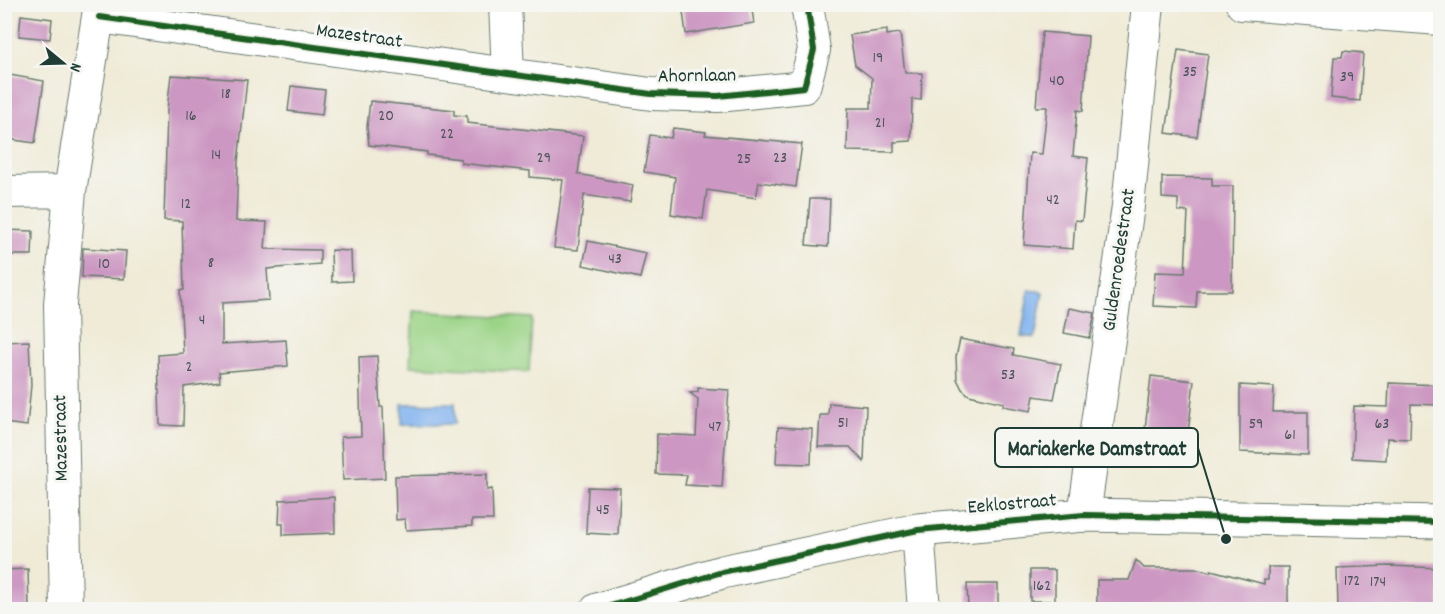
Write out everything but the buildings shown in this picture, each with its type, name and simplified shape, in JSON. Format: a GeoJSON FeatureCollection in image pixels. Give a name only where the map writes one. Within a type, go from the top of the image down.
{"type":"FeatureCollection","features":[{"type":"Feature","properties":{"kind":"street"},"geometry":{"type":"LineString","coordinates":[[505,4],[508,74]]}},
{"type":"Feature","properties":{"kind":"street","name":"Ahornlaan"},"geometry":{"type":"LineString","coordinates":[[508,74],[651,94],[718,96],[804,87],[813,50],[807,4]]}},
{"type":"Feature","properties":{"kind":"street"},"geometry":{"type":"LineString","coordinates":[[1242,4],[1440,19]]}},
{"type":"Feature","properties":{"kind":"street","name":"Guldenroedestraat"},"geometry":{"type":"LineString","coordinates":[[1084,515],[1128,206],[1148,7]]}},
{"type":"Feature","properties":{"kind":"street","name":"Mazestraat"},"geometry":{"type":"LineString","coordinates":[[66,609],[60,315],[70,191],[99,11],[508,74]]}},
{"type":"Feature","properties":{"kind":"street"},"geometry":{"type":"LineString","coordinates":[[4,192],[70,191]]}},
{"type":"Feature","properties":{"kind":"street","name":"Eeklostraat"},"geometry":{"type":"LineString","coordinates":[[597,609],[722,572],[918,530],[1084,515],[1440,522]]}},
{"type":"Feature","properties":{"kind":"street"},"geometry":{"type":"LineString","coordinates":[[918,530],[924,609]]}},
{"type":"Feature","properties":{"kind":"green space"},"geometry":{"type":"Polygon","coordinates":[[[413,311],[532,318],[529,372],[410,366],[413,311]]]}},
{"type":"Feature","properties":{"kind":"water"},"geometry":{"type":"Polygon","coordinates":[[[1029,290],[1043,292],[1035,338],[1021,336],[1029,290]]]}},
{"type":"Feature","properties":{"kind":"water"},"geometry":{"type":"Polygon","coordinates":[[[455,403],[455,424],[402,424],[402,404],[455,403]]]}},
{"type":"Feature","properties":{"kind":"cycle path"},"geometry":{"type":"LineString","coordinates":[[99,17],[651,94],[718,96],[804,87],[814,50],[807,4]]}},
{"type":"Feature","properties":{"kind":"cycle path"},"geometry":{"type":"LineString","coordinates":[[597,610],[722,572],[918,530],[1084,515],[1440,522]]}},
{"type":"Feature","properties":{"kind":"place","name":"Mariakerke Damstraat"},"geometry":{"type":"Point","coordinates":[1226,539]}}]}
